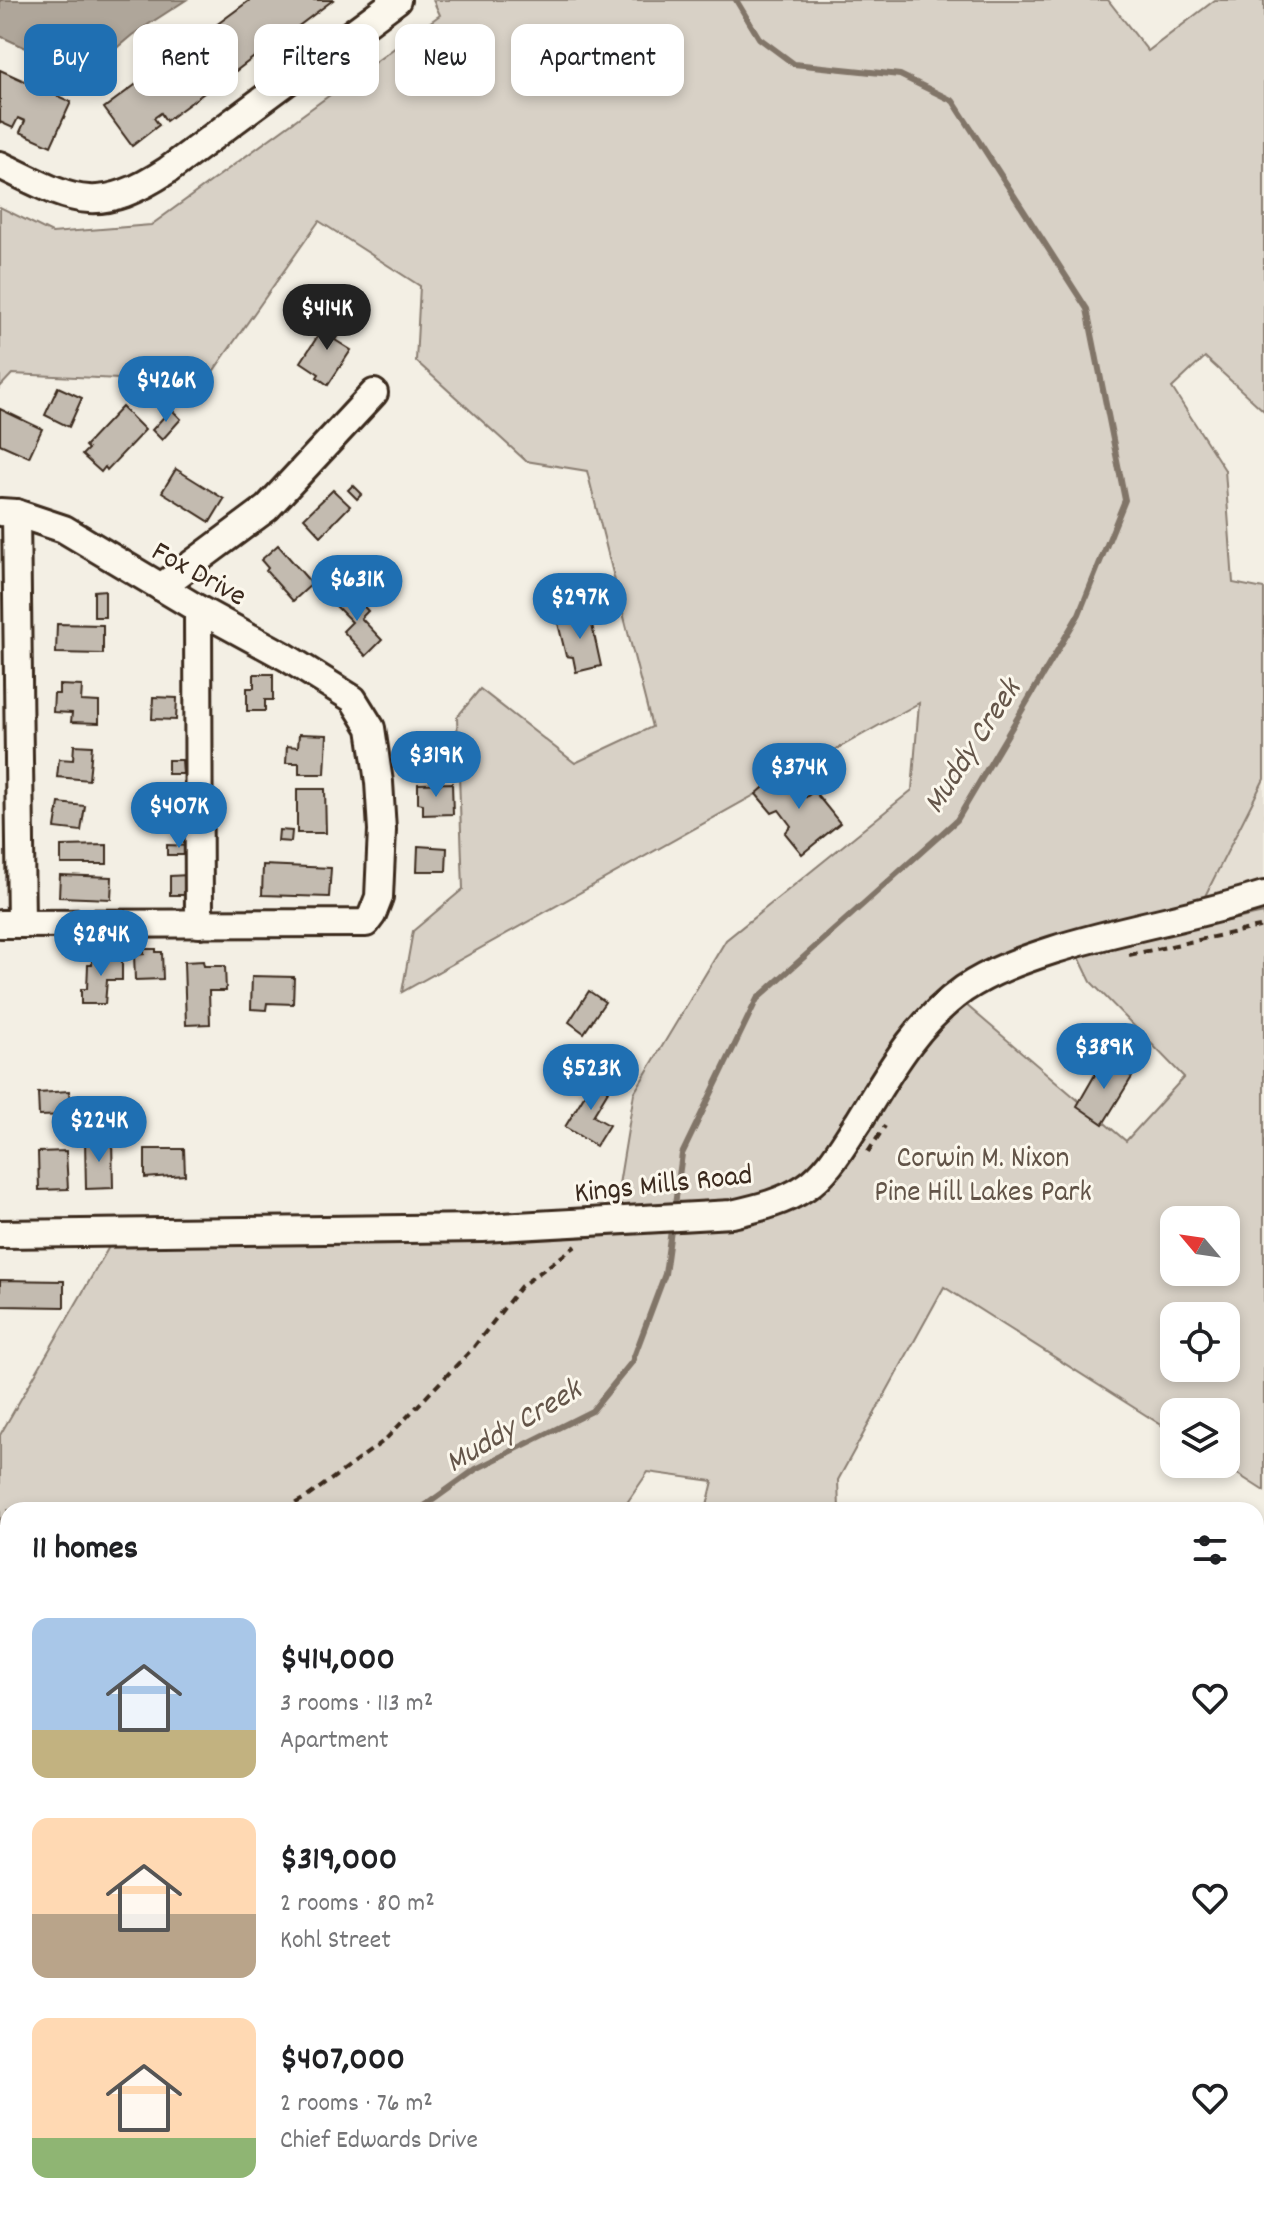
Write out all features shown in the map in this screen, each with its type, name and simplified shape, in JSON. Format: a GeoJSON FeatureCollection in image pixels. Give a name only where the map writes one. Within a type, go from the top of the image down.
{"type":"FeatureCollection","features":[{"type":"Feature","properties":{"kind":"street"},"geometry":{"type":"LineString","coordinates":[[0,165],[73,198],[102,200],[130,192],[168,170],[397,0]]}},
{"type":"Feature","properties":{"kind":"street"},"geometry":{"type":"LineString","coordinates":[[161,587],[267,508],[374,393]]}},
{"type":"Feature","properties":{"kind":"street"},"geometry":{"type":"LineString","coordinates":[[8,512],[10,924],[199,924],[198,609]]}},
{"type":"Feature","properties":{"kind":"street","name":"Fox Drive"},"geometry":{"type":"LineString","coordinates":[[8,512],[64,529],[286,657],[353,699],[371,728],[377,755],[382,830],[379,897],[366,923],[199,924]]}},
{"type":"Feature","properties":{"kind":"street","name":"Kings Mills Road"},"geometry":{"type":"LineString","coordinates":[[0,1234],[468,1229],[732,1214],[762,1208],[790,1196],[821,1174],[919,1030],[937,1010],[967,988],[1018,961],[1264,895]]}},
{"type":"Feature","properties":{"kind":"path"},"geometry":{"type":"LineString","coordinates":[[1128,955],[1264,926]]}},
{"type":"Feature","properties":{"kind":"path"},"geometry":{"type":"LineString","coordinates":[[868,1152],[885,1126]]}},
{"type":"Feature","properties":{"kind":"path"},"geometry":{"type":"LineString","coordinates":[[298,1502],[385,1440],[473,1348],[521,1286],[613,1221]]}},
{"type":"Feature","properties":{"kind":"shaded area"},"geometry":{"type":"Polygon","coordinates":[[[0,0],[186,0],[149,24],[133,24],[133,34],[117,48],[117,24],[24,24],[24,47],[0,36],[0,0]]]}},
{"type":"Feature","properties":{"kind":"shaded area"},"geometry":{"type":"Polygon","coordinates":[[[1264,779],[1264,895],[1197,912],[1264,779]]]}},
{"type":"Feature","properties":{"kind":"green space","name":"Corwin M. Nixon Pine Hill Lakes Park"},"geometry":{"type":"Polygon","coordinates":[[[433,0],[1108,0],[1148,51],[1215,0],[1264,0],[1264,411],[1205,357],[1172,388],[1225,470],[1233,583],[1264,589],[1264,779],[1197,912],[1073,944],[958,998],[1126,1141],[1184,1077],[1091,982],[1077,953],[1264,913],[1264,1491],[1240,1476],[1240,1398],[1160,1398],[1160,1424],[944,1287],[838,1480],[839,1502],[708,1502],[713,1481],[648,1472],[627,1502],[0,1502],[0,1435],[117,1233],[613,1221],[634,1093],[726,940],[912,790],[919,703],[402,992],[413,931],[463,889],[457,717],[480,689],[575,763],[652,727],[587,471],[526,461],[416,361],[420,286],[319,221],[205,383],[12,374],[0,387],[0,207],[52,233],[151,225],[329,96],[379,96],[379,59],[395,48],[395,96],[495,96],[495,24],[428,24],[440,15],[433,0]],[[801,1187],[626,1219],[732,1214],[801,1187]]]}},
{"type":"Feature","properties":{"kind":"building"},"geometry":{"type":"Polygon","coordinates":[[[250,0],[333,0],[301,24],[254,24],[254,57],[238,69],[238,24],[218,24],[250,0]]]}},
{"type":"Feature","properties":{"kind":"building"},"geometry":{"type":"Polygon","coordinates":[[[0,70],[24,81],[24,96],[58,96],[71,102],[51,146],[20,132],[25,121],[18,118],[13,128],[0,122],[0,70]]]}},
{"type":"Feature","properties":{"kind":"building"},"geometry":{"type":"Polygon","coordinates":[[[133,87],[133,96],[200,96],[166,121],[161,113],[154,118],[159,125],[132,146],[104,108],[133,87]]]}},
{"type":"Feature","properties":{"kind":"building"},"geometry":{"type":"Polygon","coordinates":[[[333,292],[341,298],[336,305],[328,299],[333,292]]]}},
{"type":"Feature","properties":{"kind":"building"},"geometry":{"type":"Polygon","coordinates":[[[330,315],[345,325],[335,340],[351,350],[328,385],[317,377],[319,374],[301,362],[321,331],[326,334],[330,328],[324,324],[330,315]]]}},
{"type":"Feature","properties":{"kind":"building"},"geometry":{"type":"Polygon","coordinates":[[[58,387],[82,398],[69,427],[45,415],[58,387]]]}},
{"type":"Feature","properties":{"kind":"building"},"geometry":{"type":"Polygon","coordinates":[[[122,407],[145,430],[107,470],[105,467],[101,472],[82,455],[88,449],[85,446],[122,407]]]}},
{"type":"Feature","properties":{"kind":"building"},"geometry":{"type":"Polygon","coordinates":[[[0,409],[42,429],[29,457],[0,444],[0,409]]]}},
{"type":"Feature","properties":{"kind":"building"},"geometry":{"type":"Polygon","coordinates":[[[171,409],[181,419],[162,440],[152,430],[171,409]]]}},
{"type":"Feature","properties":{"kind":"building"},"geometry":{"type":"Polygon","coordinates":[[[176,469],[224,499],[210,522],[162,492],[176,469]]]}},
{"type":"Feature","properties":{"kind":"building"},"geometry":{"type":"Polygon","coordinates":[[[353,485],[362,494],[357,499],[348,490],[353,485]]]}},
{"type":"Feature","properties":{"kind":"building"},"geometry":{"type":"Polygon","coordinates":[[[333,490],[350,506],[321,536],[304,518],[333,490]]]}},
{"type":"Feature","properties":{"kind":"building"},"geometry":{"type":"Polygon","coordinates":[[[278,545],[312,584],[293,601],[266,571],[268,568],[261,560],[278,545]]]}},
{"type":"Feature","properties":{"kind":"building"},"geometry":{"type":"Polygon","coordinates":[[[348,589],[368,611],[361,618],[382,640],[366,656],[343,631],[352,622],[333,603],[348,589]]]}},
{"type":"Feature","properties":{"kind":"building"},"geometry":{"type":"Polygon","coordinates":[[[105,590],[105,617],[94,617],[94,591],[105,590]]]}},
{"type":"Feature","properties":{"kind":"building"},"geometry":{"type":"Polygon","coordinates":[[[589,611],[601,666],[576,672],[573,657],[566,656],[557,619],[589,611]]]}},
{"type":"Feature","properties":{"kind":"building"},"geometry":{"type":"Polygon","coordinates":[[[57,624],[103,625],[103,654],[56,653],[57,624]]]}},
{"type":"Feature","properties":{"kind":"building"},"geometry":{"type":"Polygon","coordinates":[[[254,674],[273,674],[273,700],[265,700],[265,711],[247,711],[247,688],[254,688],[254,674]]]}},
{"type":"Feature","properties":{"kind":"building"},"geometry":{"type":"Polygon","coordinates":[[[59,685],[82,686],[81,701],[99,702],[99,723],[71,722],[72,713],[53,712],[54,694],[59,694],[59,685]]]}},
{"type":"Feature","properties":{"kind":"building"},"geometry":{"type":"Polygon","coordinates":[[[153,697],[177,698],[176,720],[152,719],[153,697]]]}},
{"type":"Feature","properties":{"kind":"building"},"geometry":{"type":"Polygon","coordinates":[[[299,734],[327,735],[325,774],[299,774],[299,763],[286,763],[287,746],[298,747],[299,734]]]}},
{"type":"Feature","properties":{"kind":"building"},"geometry":{"type":"Polygon","coordinates":[[[74,745],[92,746],[89,780],[57,777],[59,759],[73,760],[74,745]]]}},
{"type":"Feature","properties":{"kind":"building"},"geometry":{"type":"Polygon","coordinates":[[[168,760],[182,760],[183,774],[168,774],[168,760]]]}},
{"type":"Feature","properties":{"kind":"building"},"geometry":{"type":"Polygon","coordinates":[[[784,770],[806,797],[814,791],[840,823],[802,854],[785,833],[791,826],[779,810],[772,813],[756,794],[784,770]]]}},
{"type":"Feature","properties":{"kind":"building"},"geometry":{"type":"Polygon","coordinates":[[[452,783],[453,814],[423,815],[423,804],[418,803],[418,784],[452,783]]]}},
{"type":"Feature","properties":{"kind":"building"},"geometry":{"type":"Polygon","coordinates":[[[297,789],[325,789],[326,833],[297,833],[297,789]]]}},
{"type":"Feature","properties":{"kind":"building"},"geometry":{"type":"Polygon","coordinates":[[[59,803],[85,806],[81,831],[55,828],[59,803]]]}},
{"type":"Feature","properties":{"kind":"building"},"geometry":{"type":"Polygon","coordinates":[[[279,830],[292,831],[291,842],[278,841],[279,830]]]}},
{"type":"Feature","properties":{"kind":"building"},"geometry":{"type":"Polygon","coordinates":[[[107,845],[107,864],[61,864],[61,846],[107,845]]]}},
{"type":"Feature","properties":{"kind":"building"},"geometry":{"type":"Polygon","coordinates":[[[167,845],[191,846],[190,855],[167,855],[167,845]]]}},
{"type":"Feature","properties":{"kind":"building"},"geometry":{"type":"Polygon","coordinates":[[[418,846],[447,848],[446,871],[417,871],[418,846]]]}},
{"type":"Feature","properties":{"kind":"building"},"geometry":{"type":"Polygon","coordinates":[[[263,865],[331,868],[329,897],[262,895],[263,865]]]}},
{"type":"Feature","properties":{"kind":"building"},"geometry":{"type":"Polygon","coordinates":[[[60,875],[112,877],[111,899],[59,897],[60,875]]]}},
{"type":"Feature","properties":{"kind":"building"},"geometry":{"type":"Polygon","coordinates":[[[188,875],[188,895],[170,895],[170,876],[188,875]]]}},
{"type":"Feature","properties":{"kind":"building"},"geometry":{"type":"Polygon","coordinates":[[[144,949],[162,952],[163,979],[135,980],[134,955],[144,954],[144,949]]]}},
{"type":"Feature","properties":{"kind":"building"},"geometry":{"type":"Polygon","coordinates":[[[92,953],[122,957],[122,980],[107,980],[105,1004],[81,1004],[81,989],[87,989],[92,953]]]}},
{"type":"Feature","properties":{"kind":"building"},"geometry":{"type":"Polygon","coordinates":[[[203,961],[204,966],[225,966],[226,991],[209,991],[210,1024],[186,1025],[184,962],[203,961]]]}},
{"type":"Feature","properties":{"kind":"building"},"geometry":{"type":"Polygon","coordinates":[[[252,976],[294,977],[293,1004],[267,1003],[266,1010],[251,1009],[252,976]]]}},
{"type":"Feature","properties":{"kind":"building"},"geometry":{"type":"Polygon","coordinates":[[[589,991],[605,1002],[584,1033],[569,1022],[589,991]]]}},
{"type":"Feature","properties":{"kind":"building"},"geometry":{"type":"Polygon","coordinates":[[[1104,1059],[1132,1077],[1103,1124],[1077,1106],[1104,1059]]]}},
{"type":"Feature","properties":{"kind":"building"},"geometry":{"type":"Polygon","coordinates":[[[598,1073],[613,1083],[593,1116],[609,1125],[596,1146],[565,1127],[598,1073]]]}},
{"type":"Feature","properties":{"kind":"building"},"geometry":{"type":"Polygon","coordinates":[[[69,1091],[71,1115],[39,1116],[38,1093],[69,1091]]]}},
{"type":"Feature","properties":{"kind":"building"},"geometry":{"type":"Polygon","coordinates":[[[112,1138],[113,1188],[86,1189],[85,1139],[112,1138]]]}},
{"type":"Feature","properties":{"kind":"building"},"geometry":{"type":"Polygon","coordinates":[[[145,1149],[184,1149],[185,1175],[145,1178],[145,1149]]]}},
{"type":"Feature","properties":{"kind":"building"},"geometry":{"type":"Polygon","coordinates":[[[66,1151],[68,1189],[39,1190],[38,1152],[66,1151]]]}},
{"type":"Feature","properties":{"kind":"building"},"geometry":{"type":"Polygon","coordinates":[[[0,1280],[64,1281],[64,1307],[0,1306],[0,1280]]]}},
{"type":"Feature","properties":{"kind":"waterway","name":"Muddy Creek"},"geometry":{"type":"LineString","coordinates":[[674,1212],[682,1154],[757,999],[957,820],[1079,614],[1125,500],[1087,309],[953,101],[900,75],[794,64],[759,38],[736,0]]}},
{"type":"Feature","properties":{"kind":"waterway","name":"Muddy Creek"},"geometry":{"type":"LineString","coordinates":[[430,1502],[476,1469],[592,1411],[632,1362],[665,1274],[672,1223]]}}]}
